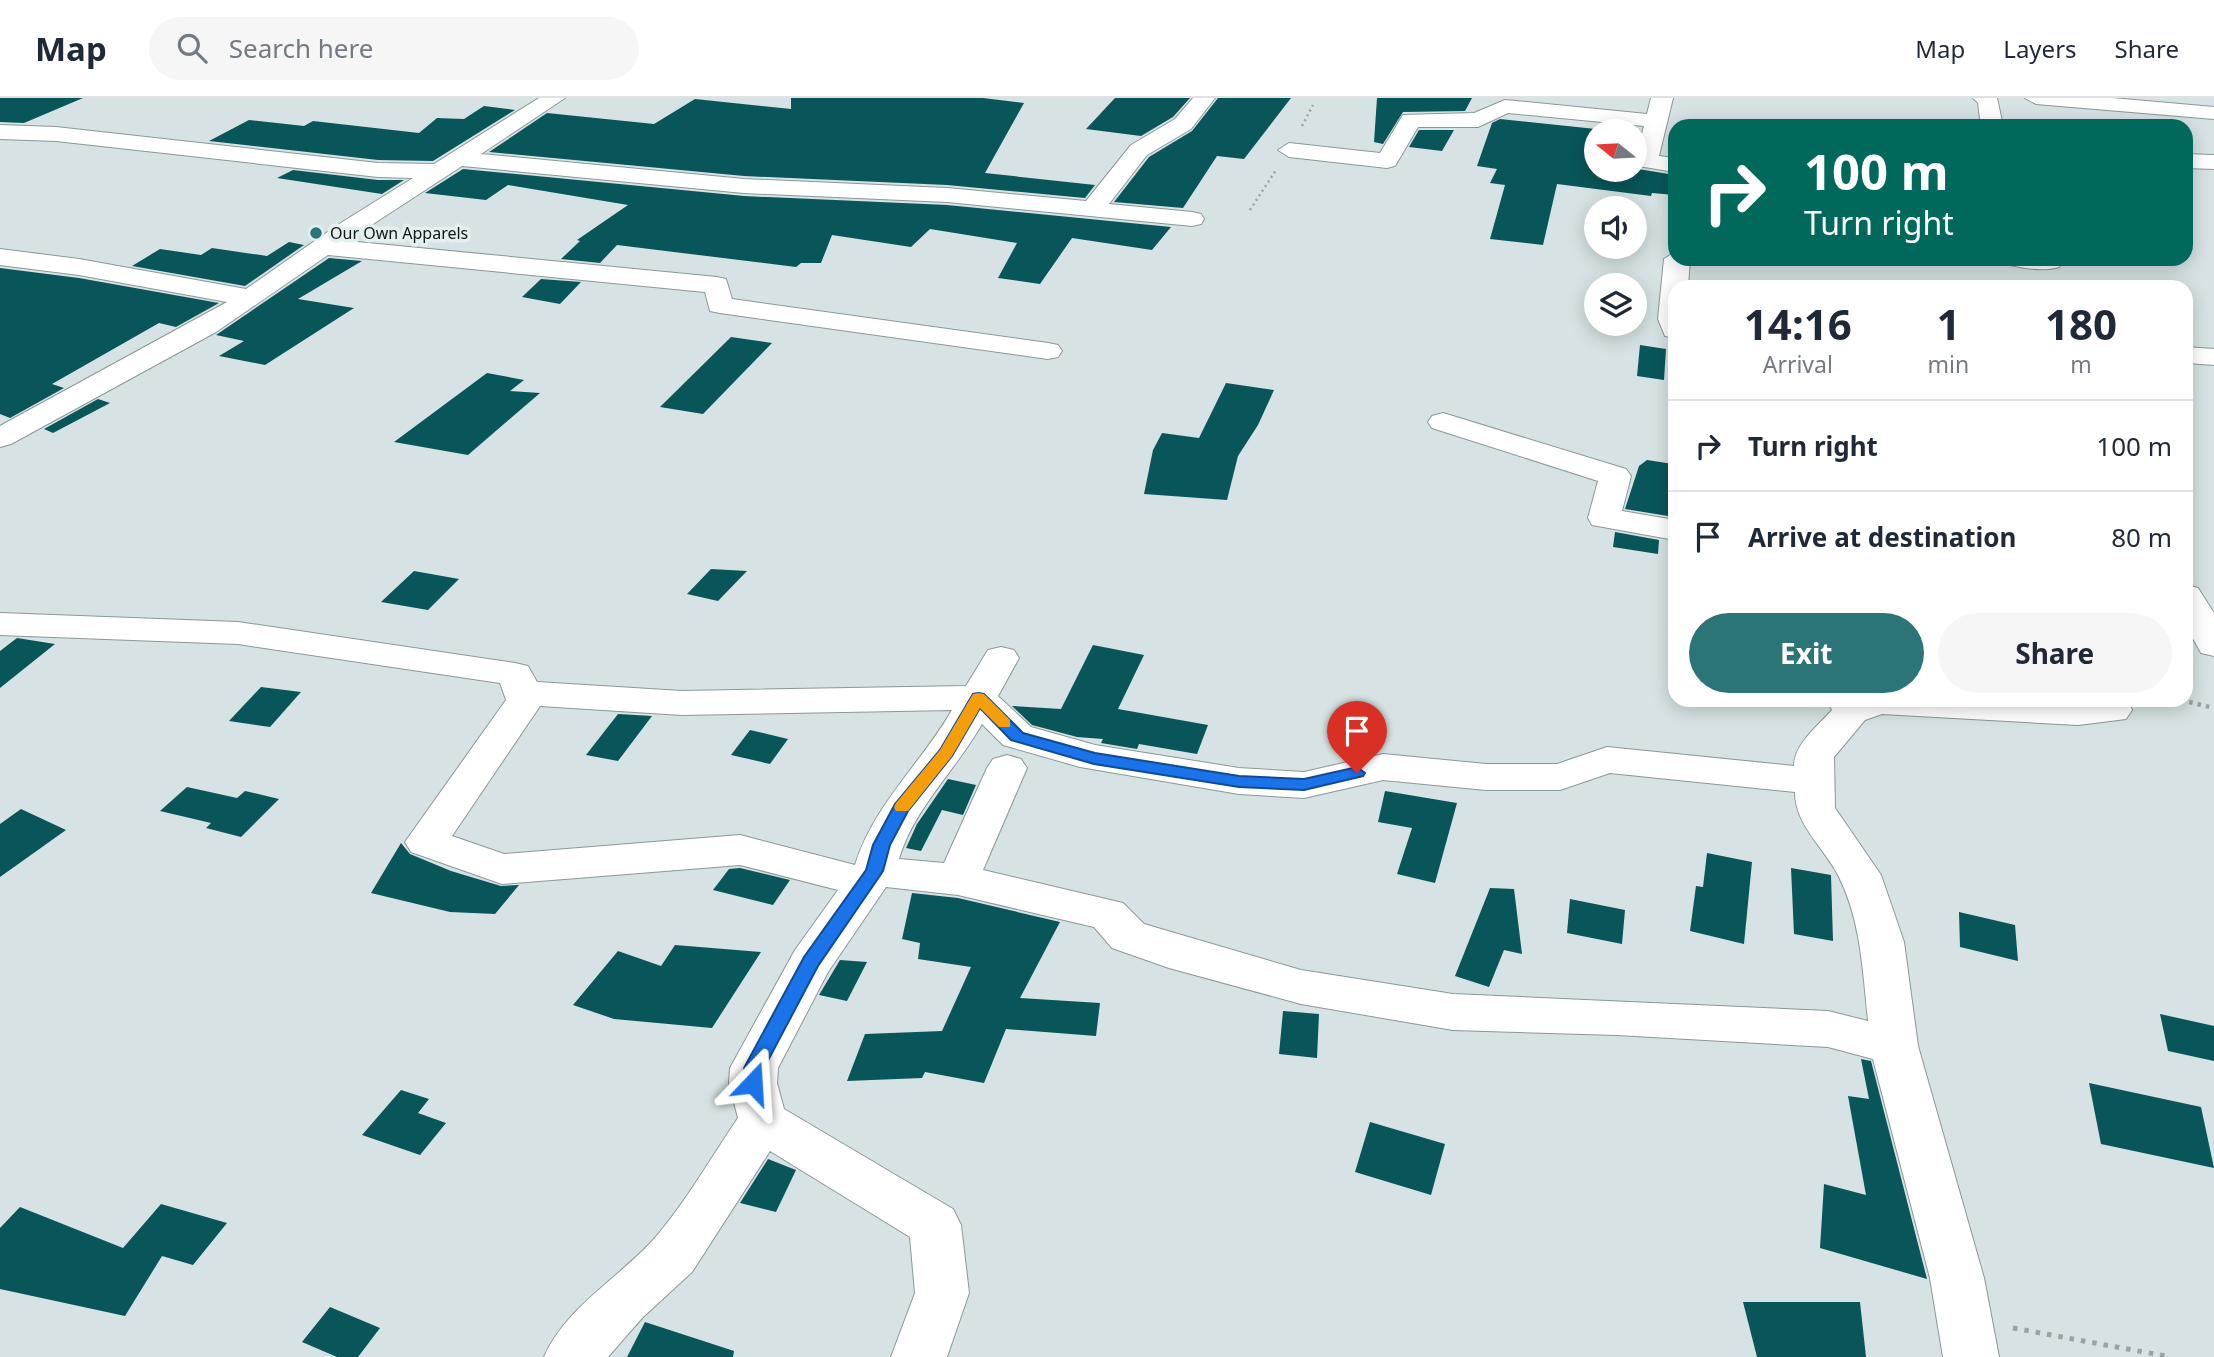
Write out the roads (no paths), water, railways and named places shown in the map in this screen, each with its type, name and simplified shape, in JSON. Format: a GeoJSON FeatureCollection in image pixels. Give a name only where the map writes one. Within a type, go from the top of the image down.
{"type":"FeatureCollection","features":[{"type":"Feature","properties":{"kind":"street"},"geometry":{"type":"LineString","coordinates":[[0,438],[251,299],[345,231],[554,98]]}},
{"type":"Feature","properties":{"kind":"street"},"geometry":{"type":"LineString","coordinates":[[1092,209],[1139,150],[1183,124],[1204,98]]}},
{"type":"Feature","properties":{"kind":"street"},"geometry":{"type":"LineString","coordinates":[[1662,98],[1646,161],[1668,164]]}},
{"type":"Feature","properties":{"kind":"street"},"geometry":{"type":"LineString","coordinates":[[1984,98],[1988,100],[1991,119]]}},
{"type":"Feature","properties":{"kind":"street"},"geometry":{"type":"LineString","coordinates":[[2036,98],[2214,113]]}},
{"type":"Feature","properties":{"kind":"street"},"geometry":{"type":"LineString","coordinates":[[2206,98],[2214,113]]}},
{"type":"Feature","properties":{"kind":"street"},"geometry":{"type":"LineString","coordinates":[[1289,150],[1387,161],[1411,120],[1478,120],[1505,106],[1656,121]]}},
{"type":"Feature","properties":{"kind":"street"},"geometry":{"type":"LineString","coordinates":[[0,132],[56,134],[378,170],[447,165],[744,186],[947,195],[1192,219]]}},
{"type":"Feature","properties":{"kind":"street"},"geometry":{"type":"LineString","coordinates":[[2193,161],[2214,162]]}},
{"type":"Feature","properties":{"kind":"street"},"geometry":{"type":"LineString","coordinates":[[326,247],[717,285],[720,305],[1048,351]]}},
{"type":"Feature","properties":{"kind":"street"},"geometry":{"type":"LineString","coordinates":[[0,257],[79,267],[251,299]]}},
{"type":"Feature","properties":{"kind":"street"},"geometry":{"type":"LineString","coordinates":[[2193,356],[2214,357]]}},
{"type":"Feature","properties":{"kind":"street"},"geometry":{"type":"LineString","coordinates":[[1443,422],[1615,476],[1604,518],[1668,529]]}},
{"type":"Feature","properties":{"kind":"street"},"geometry":{"type":"LineString","coordinates":[[2193,608],[2214,645]]}},
{"type":"Feature","properties":{"kind":"street"},"geometry":{"type":"LineString","coordinates":[[0,624],[238,633],[515,674],[526,700],[426,842],[502,869],[740,850],[871,877],[958,880],[1108,914],[1128,936],[1169,951],[1301,987],[1452,1012],[1617,1017],[1828,1029],[1894,1046]]}},
{"type":"Feature","properties":{"kind":"street"},"geometry":{"type":"LineString","coordinates":[[919,1357],[942,1293],[935,1225],[763,1121],[753,1083],[754,1068],[811,962],[871,877],[882,845],[901,808],[947,752],[1000,658]]}},
{"type":"Feature","properties":{"kind":"street"},"geometry":{"type":"LineString","coordinates":[[522,693],[682,703],[978,698],[1017,736],[1094,758],[1239,781],[1304,785],[1383,766],[1486,777],[1560,777],[1608,760],[1814,781]]}},
{"type":"Feature","properties":{"kind":"street"},"geometry":{"type":"LineString","coordinates":[[1848,707],[1814,755],[1815,809],[1860,874],[1882,942],[1894,1046],[1904,1099],[1947,1240],[1969,1339]]}},
{"type":"Feature","properties":{"kind":"street"},"geometry":{"type":"LineString","coordinates":[[1970,707],[2078,713],[2113,710],[2112,707]]}},
{"type":"Feature","properties":{"kind":"street"},"geometry":{"type":"LineString","coordinates":[[958,880],[1007,768]]}},
{"type":"Feature","properties":{"kind":"street"},"geometry":{"type":"LineString","coordinates":[[572,1357],[623,1301],[673,1255],[763,1121]]}},
{"type":"Feature","properties":{"kind":"place","name":"Our Own Apparels"},"geometry":{"type":"Point","coordinates":[316,233]}}]}
